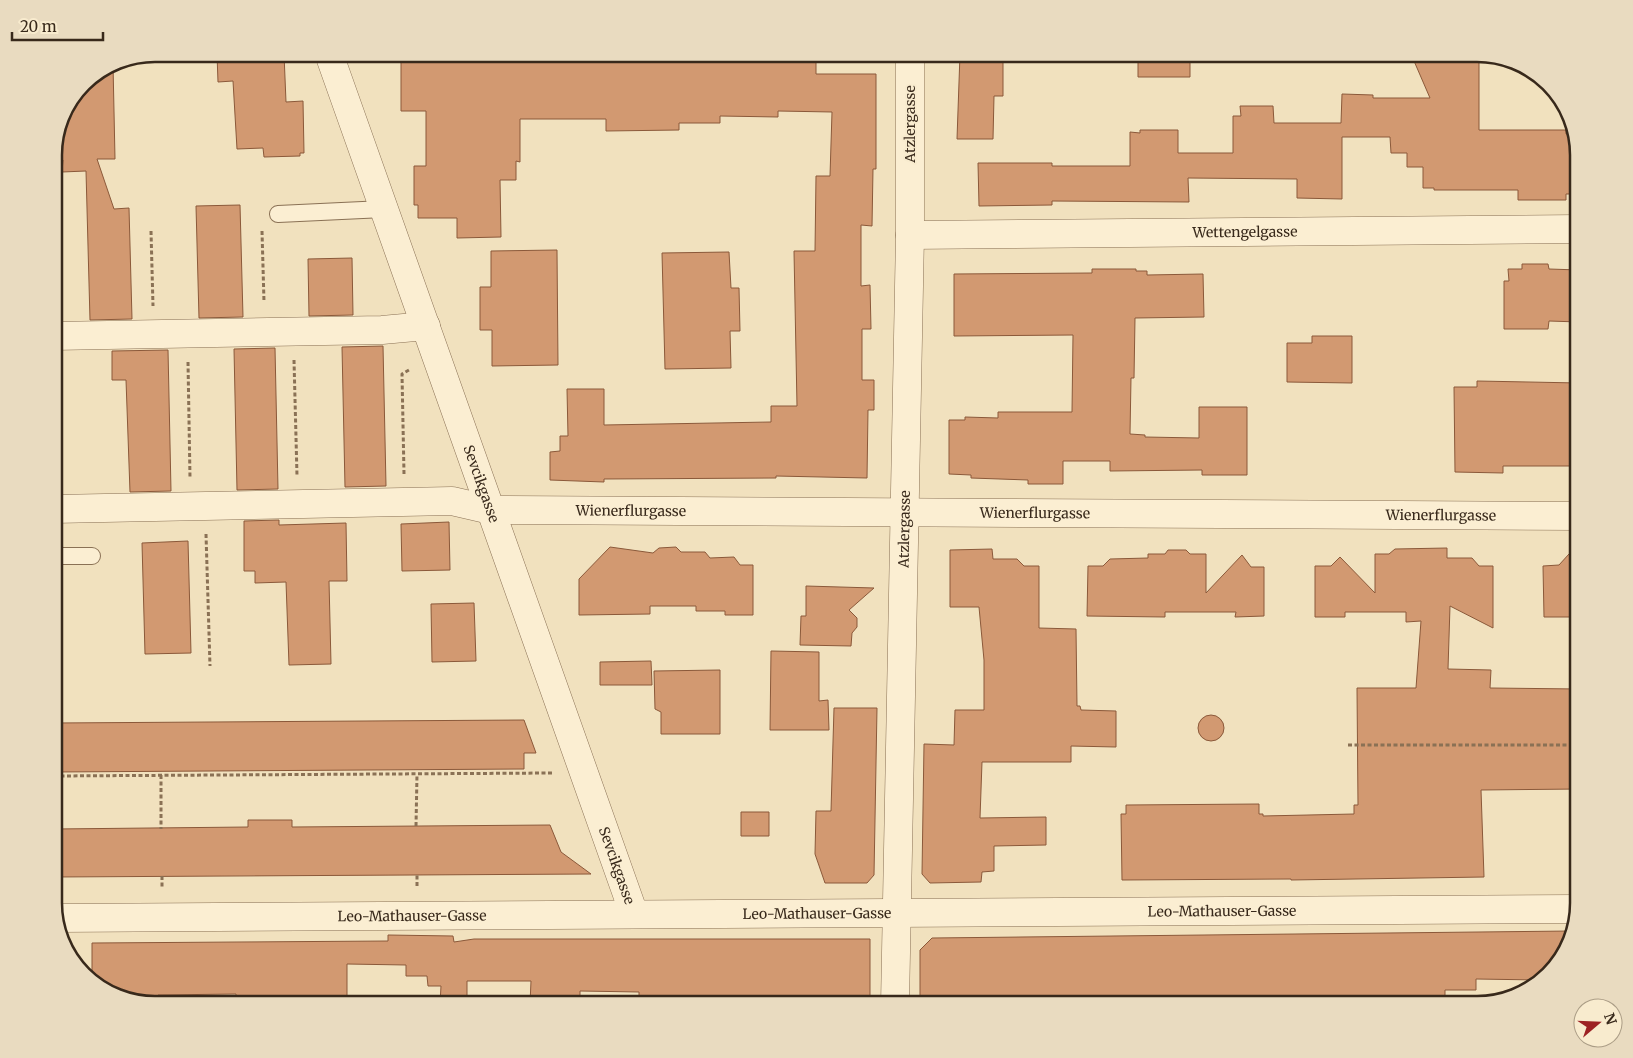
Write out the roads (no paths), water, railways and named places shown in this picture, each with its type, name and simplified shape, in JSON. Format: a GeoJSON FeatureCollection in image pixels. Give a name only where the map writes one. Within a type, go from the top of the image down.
{"type":"FeatureCollection","features":[{"type":"Feature","properties":{"kind":"street","name":"Sevcikgasse"},"geometry":{"type":"LineString","coordinates":[[332,62],[634,914]]}},
{"type":"Feature","properties":{"kind":"street","name":"Atzlergasse"},"geometry":{"type":"LineString","coordinates":[[895,996],[903,513],[910,235],[910,62]]}},
{"type":"Feature","properties":{"kind":"street","name":"Wettengelgasse"},"geometry":{"type":"LineString","coordinates":[[910,235],[1570,229]]}},
{"type":"Feature","properties":{"kind":"street"},"geometry":{"type":"LineString","coordinates":[[63,336],[265,333],[426,326]]}},
{"type":"Feature","properties":{"kind":"street","name":"Wienerflurgasse"},"geometry":{"type":"LineString","coordinates":[[63,509],[452,501],[491,510],[1570,516]]}},
{"type":"Feature","properties":{"kind":"street","name":"Leo-Mathauser-Gasse"},"geometry":{"type":"LineString","coordinates":[[64,918],[896,911],[1570,909]]}},
{"type":"Feature","properties":{"kind":"lane"},"geometry":{"type":"LineString","coordinates":[[278,214],[384,209]]}},
{"type":"Feature","properties":{"kind":"lane"},"geometry":{"type":"LineString","coordinates":[[63,556],[92,556]]}}]}
